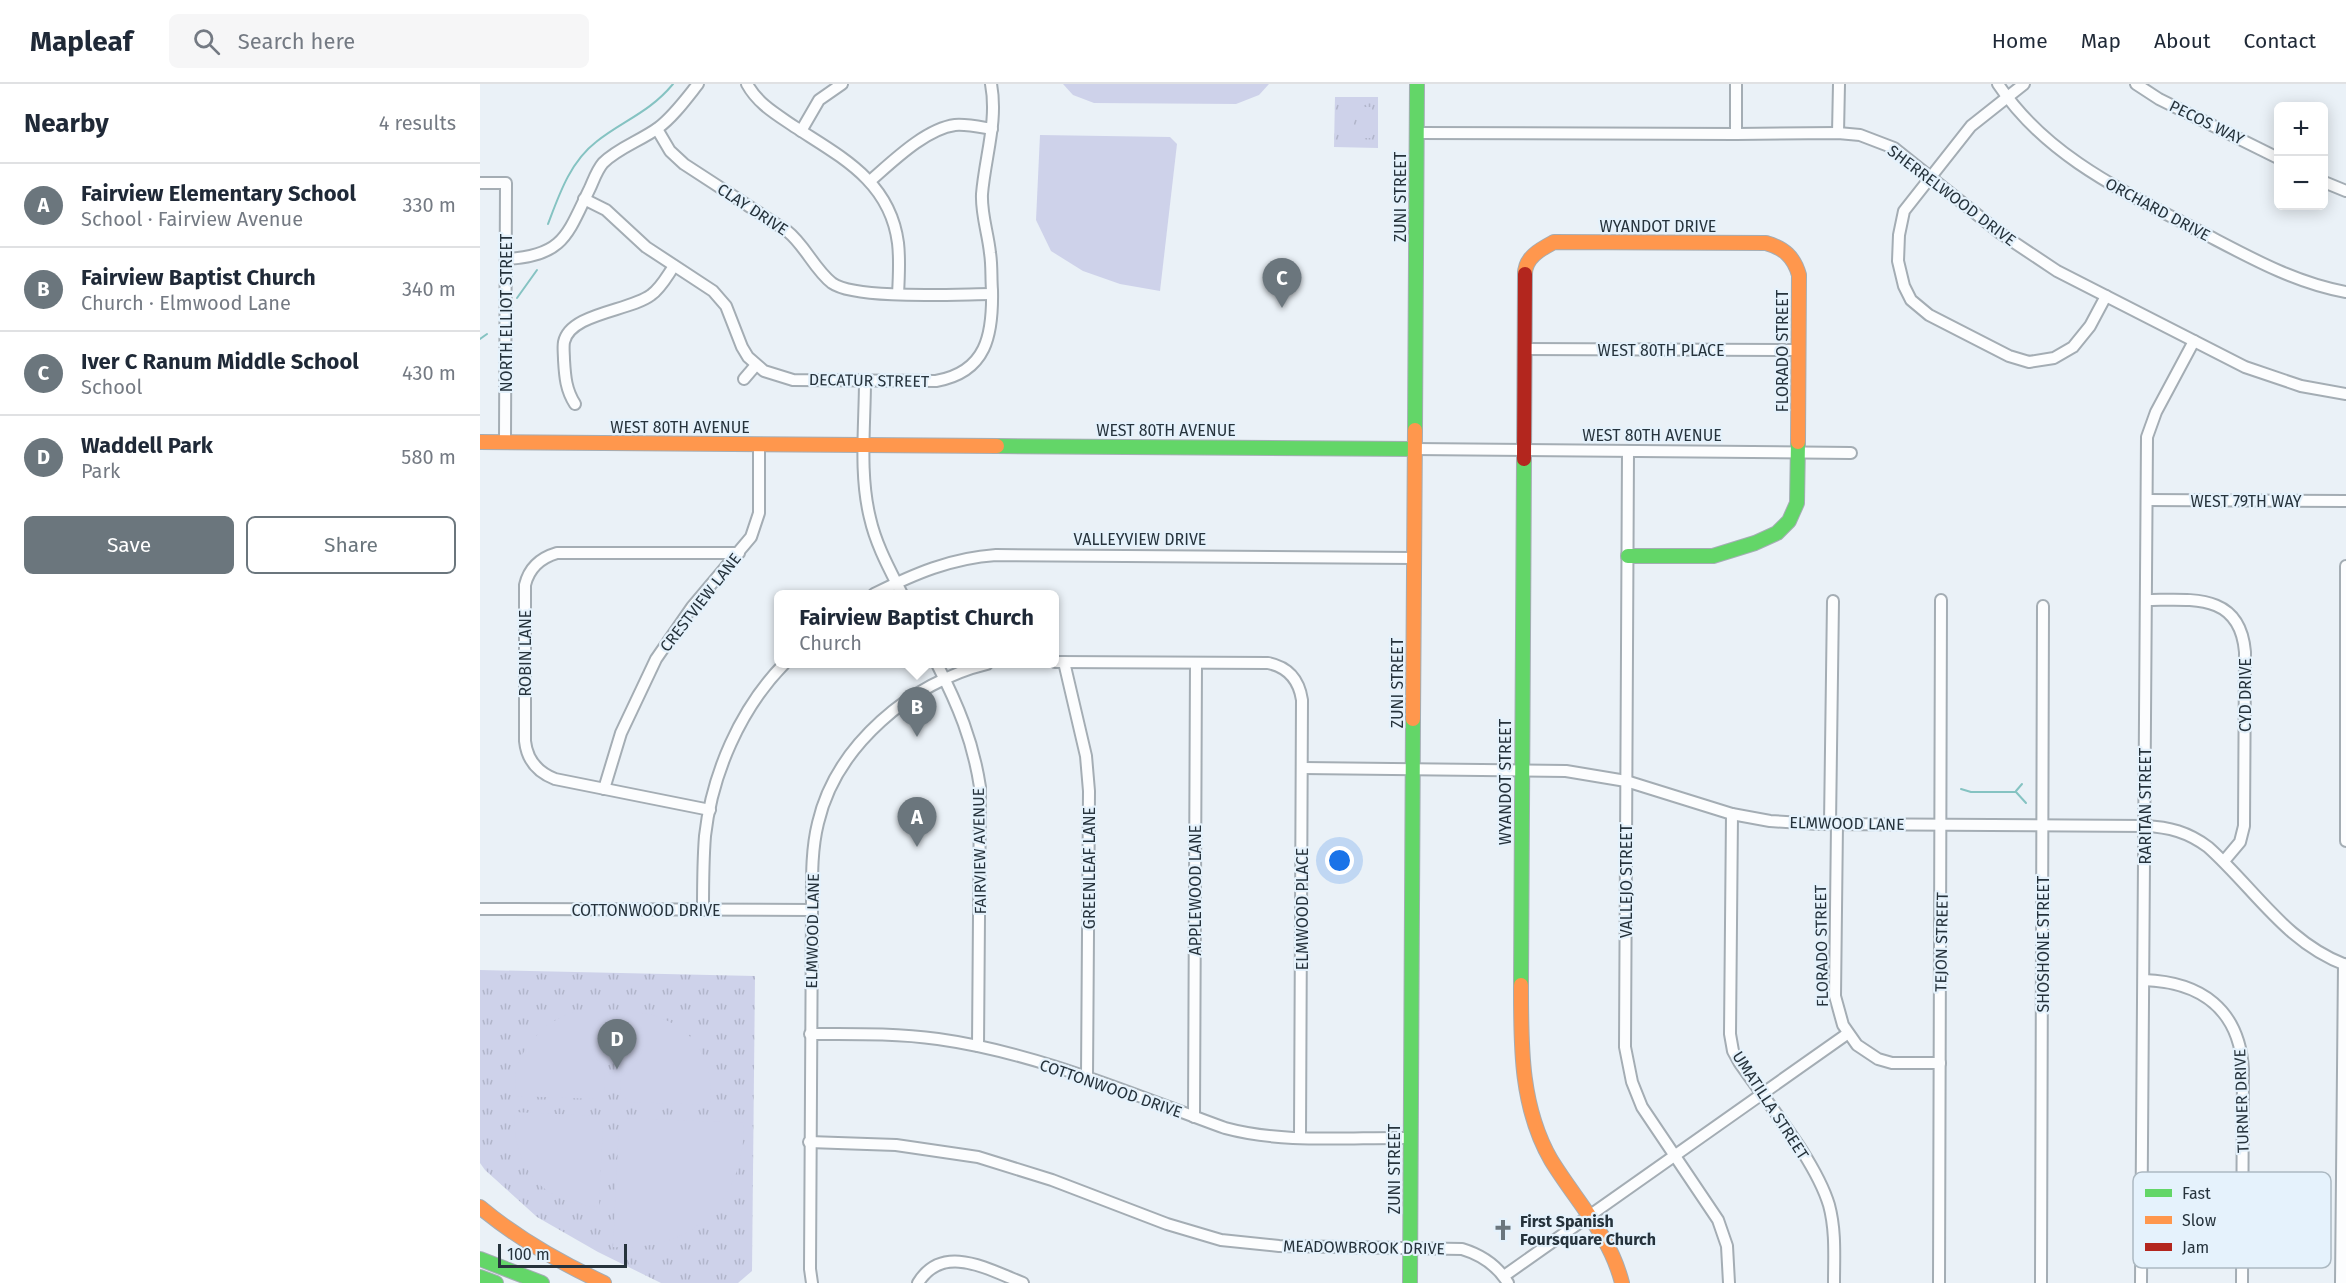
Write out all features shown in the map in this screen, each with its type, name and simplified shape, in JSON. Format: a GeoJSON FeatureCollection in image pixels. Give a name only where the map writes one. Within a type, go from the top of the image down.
{"type":"FeatureCollection","features":[{"type":"Feature","properties":{"kind":"main road","name":"ZUNI STREET"},"geometry":{"type":"LineString","coordinates":[[1410,1283],[1417,84]]}},
{"type":"Feature","properties":{"kind":"main road","name":"WYANDOT DRIVE"},"geometry":{"type":"LineString","coordinates":[[1530,257],[1542,247],[1562,242],[1766,243],[1780,247],[1788,253]]}},
{"type":"Feature","properties":{"kind":"main road","name":"FLORADO STREET"},"geometry":{"type":"LineString","coordinates":[[1788,253],[1799,275],[1799,452]]}},
{"type":"Feature","properties":{"kind":"main road","name":"WYANDOT STREET"},"geometry":{"type":"LineString","coordinates":[[1530,257],[1524,276],[1520,1020],[1524,1081],[1534,1119],[1545,1147],[1616,1259],[1622,1283]]}},
{"type":"Feature","properties":{"kind":"main road","name":"WEST 80TH AVENUE"},"geometry":{"type":"LineString","coordinates":[[480,442],[1414,449]]}},
{"type":"Feature","properties":{"kind":"main road"},"geometry":{"type":"LineString","coordinates":[[1628,556],[1713,556],[1755,543],[1777,533],[1791,519],[1796,507],[1799,452]]}},
{"type":"Feature","properties":{"kind":"main road"},"geometry":{"type":"LineString","coordinates":[[480,1207],[518,1238],[543,1254],[604,1283]]}},
{"type":"Feature","properties":{"kind":"main road"},"geometry":{"type":"LineString","coordinates":[[480,1259],[542,1283]]}},
{"type":"Feature","properties":{"kind":"main road"},"geometry":{"type":"LineString","coordinates":[[480,1277],[496,1283]]}},
{"type":"Feature","properties":{"kind":"street"},"geometry":{"type":"LineString","coordinates":[[506,259],[535,256],[554,247],[566,236],[598,170],[605,162],[657,129],[698,84]]}},
{"type":"Feature","properties":{"kind":"street"},"geometry":{"type":"LineString","coordinates":[[747,84],[762,103],[841,156],[870,181],[880,195],[894,225],[900,257],[898,294]]}},
{"type":"Feature","properties":{"kind":"street"},"geometry":{"type":"LineString","coordinates":[[801,131],[819,100],[842,84]]}},
{"type":"Feature","properties":{"kind":"street"},"geometry":{"type":"LineString","coordinates":[[991,84],[995,101],[982,194],[982,210],[990,254],[992,294]]}},
{"type":"Feature","properties":{"kind":"street"},"geometry":{"type":"LineString","coordinates":[[1736,84],[1736,134]]}},
{"type":"Feature","properties":{"kind":"street"},"geometry":{"type":"LineString","coordinates":[[1838,132],[1839,84]]}},
{"type":"Feature","properties":{"kind":"street","name":"ORCHARD DRIVE"},"geometry":{"type":"LineString","coordinates":[[1998,84],[2007,97],[2052,144],[2096,176],[2280,271],[2313,285],[2346,292]]}},
{"type":"Feature","properties":{"kind":"street"},"geometry":{"type":"LineString","coordinates":[[2024,84],[1971,126],[1904,211],[1899,235],[1898,261],[1901,279],[1911,300],[1929,315],[2017,360],[2041,362],[2054,358],[2073,347],[2090,326],[2106,296]]}},
{"type":"Feature","properties":{"kind":"street","name":"PECOS WAY"},"geometry":{"type":"LineString","coordinates":[[2136,84],[2159,99],[2274,156]]}},
{"type":"Feature","properties":{"kind":"street"},"geometry":{"type":"LineString","coordinates":[[870,181],[909,148],[939,131],[957,125],[992,129]]}},
{"type":"Feature","properties":{"kind":"street","name":"CLAY DRIVE"},"geometry":{"type":"LineString","coordinates":[[657,129],[670,151],[684,164],[795,237],[814,263],[832,282],[853,292],[992,294]]}},
{"type":"Feature","properties":{"kind":"street","name":"SHERRELWOOD DRIVE"},"geometry":{"type":"LineString","coordinates":[[1416,133],[1838,132],[1860,135],[1884,143],[1903,155],[2025,250],[2057,271],[2245,367],[2301,386],[2346,394]]}},
{"type":"Feature","properties":{"kind":"street","name":"NORTH ELLIOT STREET"},"geometry":{"type":"LineString","coordinates":[[480,183],[506,183],[505,442]]}},
{"type":"Feature","properties":{"kind":"street"},"geometry":{"type":"LineString","coordinates":[[2328,184],[2346,191]]}},
{"type":"Feature","properties":{"kind":"street"},"geometry":{"type":"LineString","coordinates":[[584,199],[606,210],[642,244],[713,291],[731,318],[742,347],[756,365],[744,379]]}},
{"type":"Feature","properties":{"kind":"street"},"geometry":{"type":"LineString","coordinates":[[575,404],[567,392],[564,367],[563,345],[569,331],[584,320],[633,304],[651,295],[674,266]]}},
{"type":"Feature","properties":{"kind":"street","name":"DECATUR STREET"},"geometry":{"type":"LineString","coordinates":[[756,365],[773,375],[793,380],[936,381],[948,379],[967,369],[978,358],[990,335],[992,294]]}},
{"type":"Feature","properties":{"kind":"street","name":"RARITAN STREET"},"geometry":{"type":"LineString","coordinates":[[2142,1172],[2147,437],[2194,341]]}},
{"type":"Feature","properties":{"kind":"street","name":"WEST 80TH PLACE"},"geometry":{"type":"LineString","coordinates":[[1524,350],[1799,351]]}},
{"type":"Feature","properties":{"kind":"street"},"geometry":{"type":"LineString","coordinates":[[865,380],[865,486],[870,519],[900,590]]}},
{"type":"Feature","properties":{"kind":"street","name":"CRESTVIEW LANE"},"geometry":{"type":"LineString","coordinates":[[604,789],[621,733],[656,659],[692,607],[751,537],[759,513],[759,444]]}},
{"type":"Feature","properties":{"kind":"street","name":"WEST 80TH AVENUE"},"geometry":{"type":"LineString","coordinates":[[1414,449],[1851,453]]}},
{"type":"Feature","properties":{"kind":"street","name":"VALLEJO STREET"},"geometry":{"type":"LineString","coordinates":[[1628,451],[1625,1047],[1632,1082],[1642,1107],[1718,1220],[1727,1246],[1729,1283]]}},
{"type":"Feature","properties":{"kind":"street","name":"WEST 79TH WAY"},"geometry":{"type":"LineString","coordinates":[[2147,500],[2346,501]]}},
{"type":"Feature","properties":{"kind":"street","name":"ROBIN LANE"},"geometry":{"type":"LineString","coordinates":[[710,810],[545,775],[527,756],[525,741],[525,585],[530,572],[543,558],[556,553],[739,553]]}},
{"type":"Feature","properties":{"kind":"street","name":"VALLEYVIEW DRIVE"},"geometry":{"type":"LineString","coordinates":[[882,590],[926,569],[948,562],[996,555],[1414,558]]}},
{"type":"Feature","properties":{"kind":"street"},"geometry":{"type":"LineString","coordinates":[[2346,567],[2344,833],[2346,841]]}},
{"type":"Feature","properties":{"kind":"street","name":"TEJON STREET"},"geometry":{"type":"LineString","coordinates":[[1939,1283],[1941,600]]}},
{"type":"Feature","properties":{"kind":"street","name":"CYD DRIVE"},"geometry":{"type":"LineString","coordinates":[[2146,600],[2200,601],[2215,604],[2226,610],[2236,620],[2243,636],[2245,652],[2244,826],[2240,842],[2224,861]]}},
{"type":"Feature","properties":{"kind":"street","name":"FLORADO STREET"},"geometry":{"type":"LineString","coordinates":[[1833,601],[1835,996],[1839,1015],[1847,1034],[1869,1055],[1901,1063],[1940,1063]]}},
{"type":"Feature","properties":{"kind":"street","name":"SHOSHONE STREET"},"geometry":{"type":"LineString","coordinates":[[2041,1283],[2043,606]]}},
{"type":"Feature","properties":{"kind":"street"},"geometry":{"type":"LineString","coordinates":[[1060,662],[1196,663]]}},
{"type":"Feature","properties":{"kind":"street","name":"GREENLEAF LANE"},"geometry":{"type":"LineString","coordinates":[[1060,662],[1086,756],[1089,791],[1087,1077]]}},
{"type":"Feature","properties":{"kind":"street","name":"ELMWOOD PLACE"},"geometry":{"type":"LineString","coordinates":[[1196,663],[1268,663],[1283,668],[1296,681],[1302,700],[1300,1137]]}},
{"type":"Feature","properties":{"kind":"street","name":"APPLEWOOD LANE"},"geometry":{"type":"LineString","coordinates":[[1194,1117],[1196,663]]}},
{"type":"Feature","properties":{"kind":"street"},"geometry":{"type":"LineString","coordinates":[[703,910],[704,851],[710,810],[721,769],[738,729],[766,684],[780,668]]}},
{"type":"Feature","properties":{"kind":"street","name":"FAIRVIEW AVENUE"},"geometry":{"type":"LineString","coordinates":[[939,668],[970,738],[980,787],[978,1046]]}},
{"type":"Feature","properties":{"kind":"street","name":"ELMWOOD LANE"},"geometry":{"type":"LineString","coordinates":[[812,1283],[809,1142],[812,910],[814,844],[822,810],[835,779],[861,740],[884,718],[917,695],[975,668]]}},
{"type":"Feature","properties":{"kind":"street","name":"ELMWOOD LANE"},"geometry":{"type":"LineString","coordinates":[[1303,768],[1566,771],[1626,781],[1732,814],[1784,822],[2169,827],[2190,835],[2208,847],[2224,861],[2286,929],[2302,942],[2323,956],[2345,964]]}},
{"type":"Feature","properties":{"kind":"street","name":"UMATILLA STREET"},"geometry":{"type":"LineString","coordinates":[[1732,814],[1730,1034],[1735,1056],[1820,1182],[1828,1204],[1834,1233],[1834,1283]]}},
{"type":"Feature","properties":{"kind":"street","name":"COTTONWOOD DRIVE"},"geometry":{"type":"LineString","coordinates":[[480,909],[812,910]]}},
{"type":"Feature","properties":{"kind":"street"},"geometry":{"type":"LineString","coordinates":[[2341,1283],[2345,964]]}},
{"type":"Feature","properties":{"kind":"street","name":"TURNER DRIVE"},"geometry":{"type":"LineString","coordinates":[[2144,980],[2168,981],[2198,992],[2222,1012],[2237,1038],[2243,1069],[2243,1172]]}},
{"type":"Feature","properties":{"kind":"street","name":"COTTONWOOD DRIVE"},"geometry":{"type":"LineString","coordinates":[[810,1034],[913,1036],[978,1046],[1087,1077],[1245,1134],[1411,1138]]}},
{"type":"Feature","properties":{"kind":"street","name":"MEADOWBROOK DRIVE"},"geometry":{"type":"LineString","coordinates":[[809,1142],[896,1145],[978,1157],[1052,1180],[1167,1224],[1221,1240],[1279,1246],[1455,1248],[1476,1253],[1493,1264],[1506,1279],[1589,1216],[1847,1034]]}},
{"type":"Feature","properties":{"kind":"street"},"geometry":{"type":"LineString","coordinates":[[918,1283],[923,1274],[932,1267],[950,1261],[970,1263],[1023,1283]]}},
{"type":"Feature","properties":{"kind":"street","name":"RARITAN STREET"},"geometry":{"type":"LineString","coordinates":[[2141,1268],[2141,1283]]}},
{"type":"Feature","properties":{"kind":"street","name":"TURNER DRIVE"},"geometry":{"type":"LineString","coordinates":[[2242,1268],[2242,1283]]}},
{"type":"Feature","properties":{"kind":"green space"},"geometry":{"type":"Polygon","coordinates":[[[1063,84],[1269,84],[1259,95],[1236,104],[1094,103],[1073,95],[1063,84]]]}},
{"type":"Feature","properties":{"kind":"green space"},"geometry":{"type":"Polygon","coordinates":[[[1335,97],[1378,97],[1378,148],[1334,147],[1335,97]]]}},
{"type":"Feature","properties":{"kind":"green space"},"geometry":{"type":"Polygon","coordinates":[[[1339,107],[1354,107],[1354,138],[1339,138],[1339,107]]]}},
{"type":"Feature","properties":{"kind":"green space"},"geometry":{"type":"Polygon","coordinates":[[[1357,107],[1372,107],[1372,138],[1357,138],[1357,107]]]}},
{"type":"Feature","properties":{"kind":"green space"},"geometry":{"type":"Polygon","coordinates":[[[1040,135],[1170,137],[1177,144],[1160,291],[1120,284],[1083,271],[1051,251],[1036,220],[1040,135]]]}},
{"type":"Feature","properties":{"kind":"green space"},"geometry":{"type":"Polygon","coordinates":[[[480,970],[755,976],[752,1271],[738,1283],[661,1283],[598,1252],[537,1217],[485,1170],[480,1163],[480,970]]]}},
{"type":"Feature","properties":{"kind":"green space"},"geometry":{"type":"Polygon","coordinates":[[[576,1011],[608,1011],[604,1093],[596,1099],[515,1096],[516,1072],[524,1051],[547,1026],[576,1011]]]}},
{"type":"Feature","properties":{"kind":"green space"},"geometry":{"type":"Polygon","coordinates":[[[625,1011],[663,1019],[691,1037],[701,1051],[707,1066],[710,1105],[628,1102],[620,1093],[625,1011]]]}},
{"type":"Feature","properties":{"kind":"green space"},"geometry":{"type":"Polygon","coordinates":[[[514,1112],[596,1116],[603,1124],[599,1207],[562,1199],[535,1179],[525,1166],[519,1150],[514,1112]]]}},
{"type":"Feature","properties":{"kind":"green space"},"geometry":{"type":"Polygon","coordinates":[[[627,1118],[744,1123],[742,1151],[735,1176],[724,1198],[690,1231],[667,1241],[642,1246],[613,1247],[619,1125],[627,1118]]]}},
{"type":"Feature","properties":{"kind":"waterway"},"geometry":{"type":"LineString","coordinates":[[548,224],[566,180],[587,150],[654,102],[673,84]]}},
{"type":"Feature","properties":{"kind":"waterway"},"geometry":{"type":"LineString","coordinates":[[517,298],[537,270]]}},
{"type":"Feature","properties":{"kind":"waterway"},"geometry":{"type":"LineString","coordinates":[[480,339],[487,334]]}},
{"type":"Feature","properties":{"kind":"waterway"},"geometry":{"type":"LineString","coordinates":[[2016,791],[2022,784]]}},
{"type":"Feature","properties":{"kind":"waterway"},"geometry":{"type":"LineString","coordinates":[[1961,789],[1971,792],[2016,792],[2026,803]]}},
{"type":"Feature","properties":{"kind":"traffic: fast"},"geometry":{"type":"LineString","coordinates":[[1415,430],[1417,84]]}},
{"type":"Feature","properties":{"kind":"traffic: fast"},"geometry":{"type":"LineString","coordinates":[[1628,556],[1713,556],[1755,543],[1777,533],[1789,521],[1797,503],[1798,442]]}},
{"type":"Feature","properties":{"kind":"traffic: fast"},"geometry":{"type":"LineString","coordinates":[[997,446],[1414,449]]}},
{"type":"Feature","properties":{"kind":"traffic: fast"},"geometry":{"type":"LineString","coordinates":[[1521,985],[1524,459]]}},
{"type":"Feature","properties":{"kind":"traffic: fast"},"geometry":{"type":"LineString","coordinates":[[1410,1283],[1413,719]]}},
{"type":"Feature","properties":{"kind":"traffic: fast"},"geometry":{"type":"LineString","coordinates":[[480,1259],[542,1283]]}},
{"type":"Feature","properties":{"kind":"traffic: fast"},"geometry":{"type":"LineString","coordinates":[[480,1277],[496,1283]]}},
{"type":"Feature","properties":{"kind":"traffic: slow"},"geometry":{"type":"LineString","coordinates":[[1525,274],[1531,258],[1554,242],[1766,243],[1783,251],[1791,258],[1799,275],[1798,442]]}},
{"type":"Feature","properties":{"kind":"traffic: slow"},"geometry":{"type":"LineString","coordinates":[[1413,719],[1415,430]]}},
{"type":"Feature","properties":{"kind":"traffic: slow"},"geometry":{"type":"LineString","coordinates":[[480,442],[997,446]]}},
{"type":"Feature","properties":{"kind":"traffic: slow"},"geometry":{"type":"LineString","coordinates":[[1521,985],[1524,1075],[1533,1118],[1551,1160],[1601,1234],[1617,1266],[1622,1283]]}},
{"type":"Feature","properties":{"kind":"traffic: slow"},"geometry":{"type":"LineString","coordinates":[[480,1207],[539,1249],[604,1283]]}},
{"type":"Feature","properties":{"kind":"traffic: jam"},"geometry":{"type":"LineString","coordinates":[[1524,459],[1525,274]]}},
{"type":"Feature","properties":{"kind":"place","name":"Iver C Ranum Middle School"},"geometry":{"type":"Point","coordinates":[1282,308]}},
{"type":"Feature","properties":{"kind":"place","name":"Fairview Baptist Church"},"geometry":{"type":"Point","coordinates":[917,737]}},
{"type":"Feature","properties":{"kind":"place","name":"Fairview Elementary School"},"geometry":{"type":"Point","coordinates":[917,847]}},
{"type":"Feature","properties":{"kind":"place","name":"Waddell Park"},"geometry":{"type":"Point","coordinates":[617,1069]}},
{"type":"Feature","properties":{"kind":"place","name":"First Spanish Foursquare Church"},"geometry":{"type":"Point","coordinates":[1503,1230]}}]}
